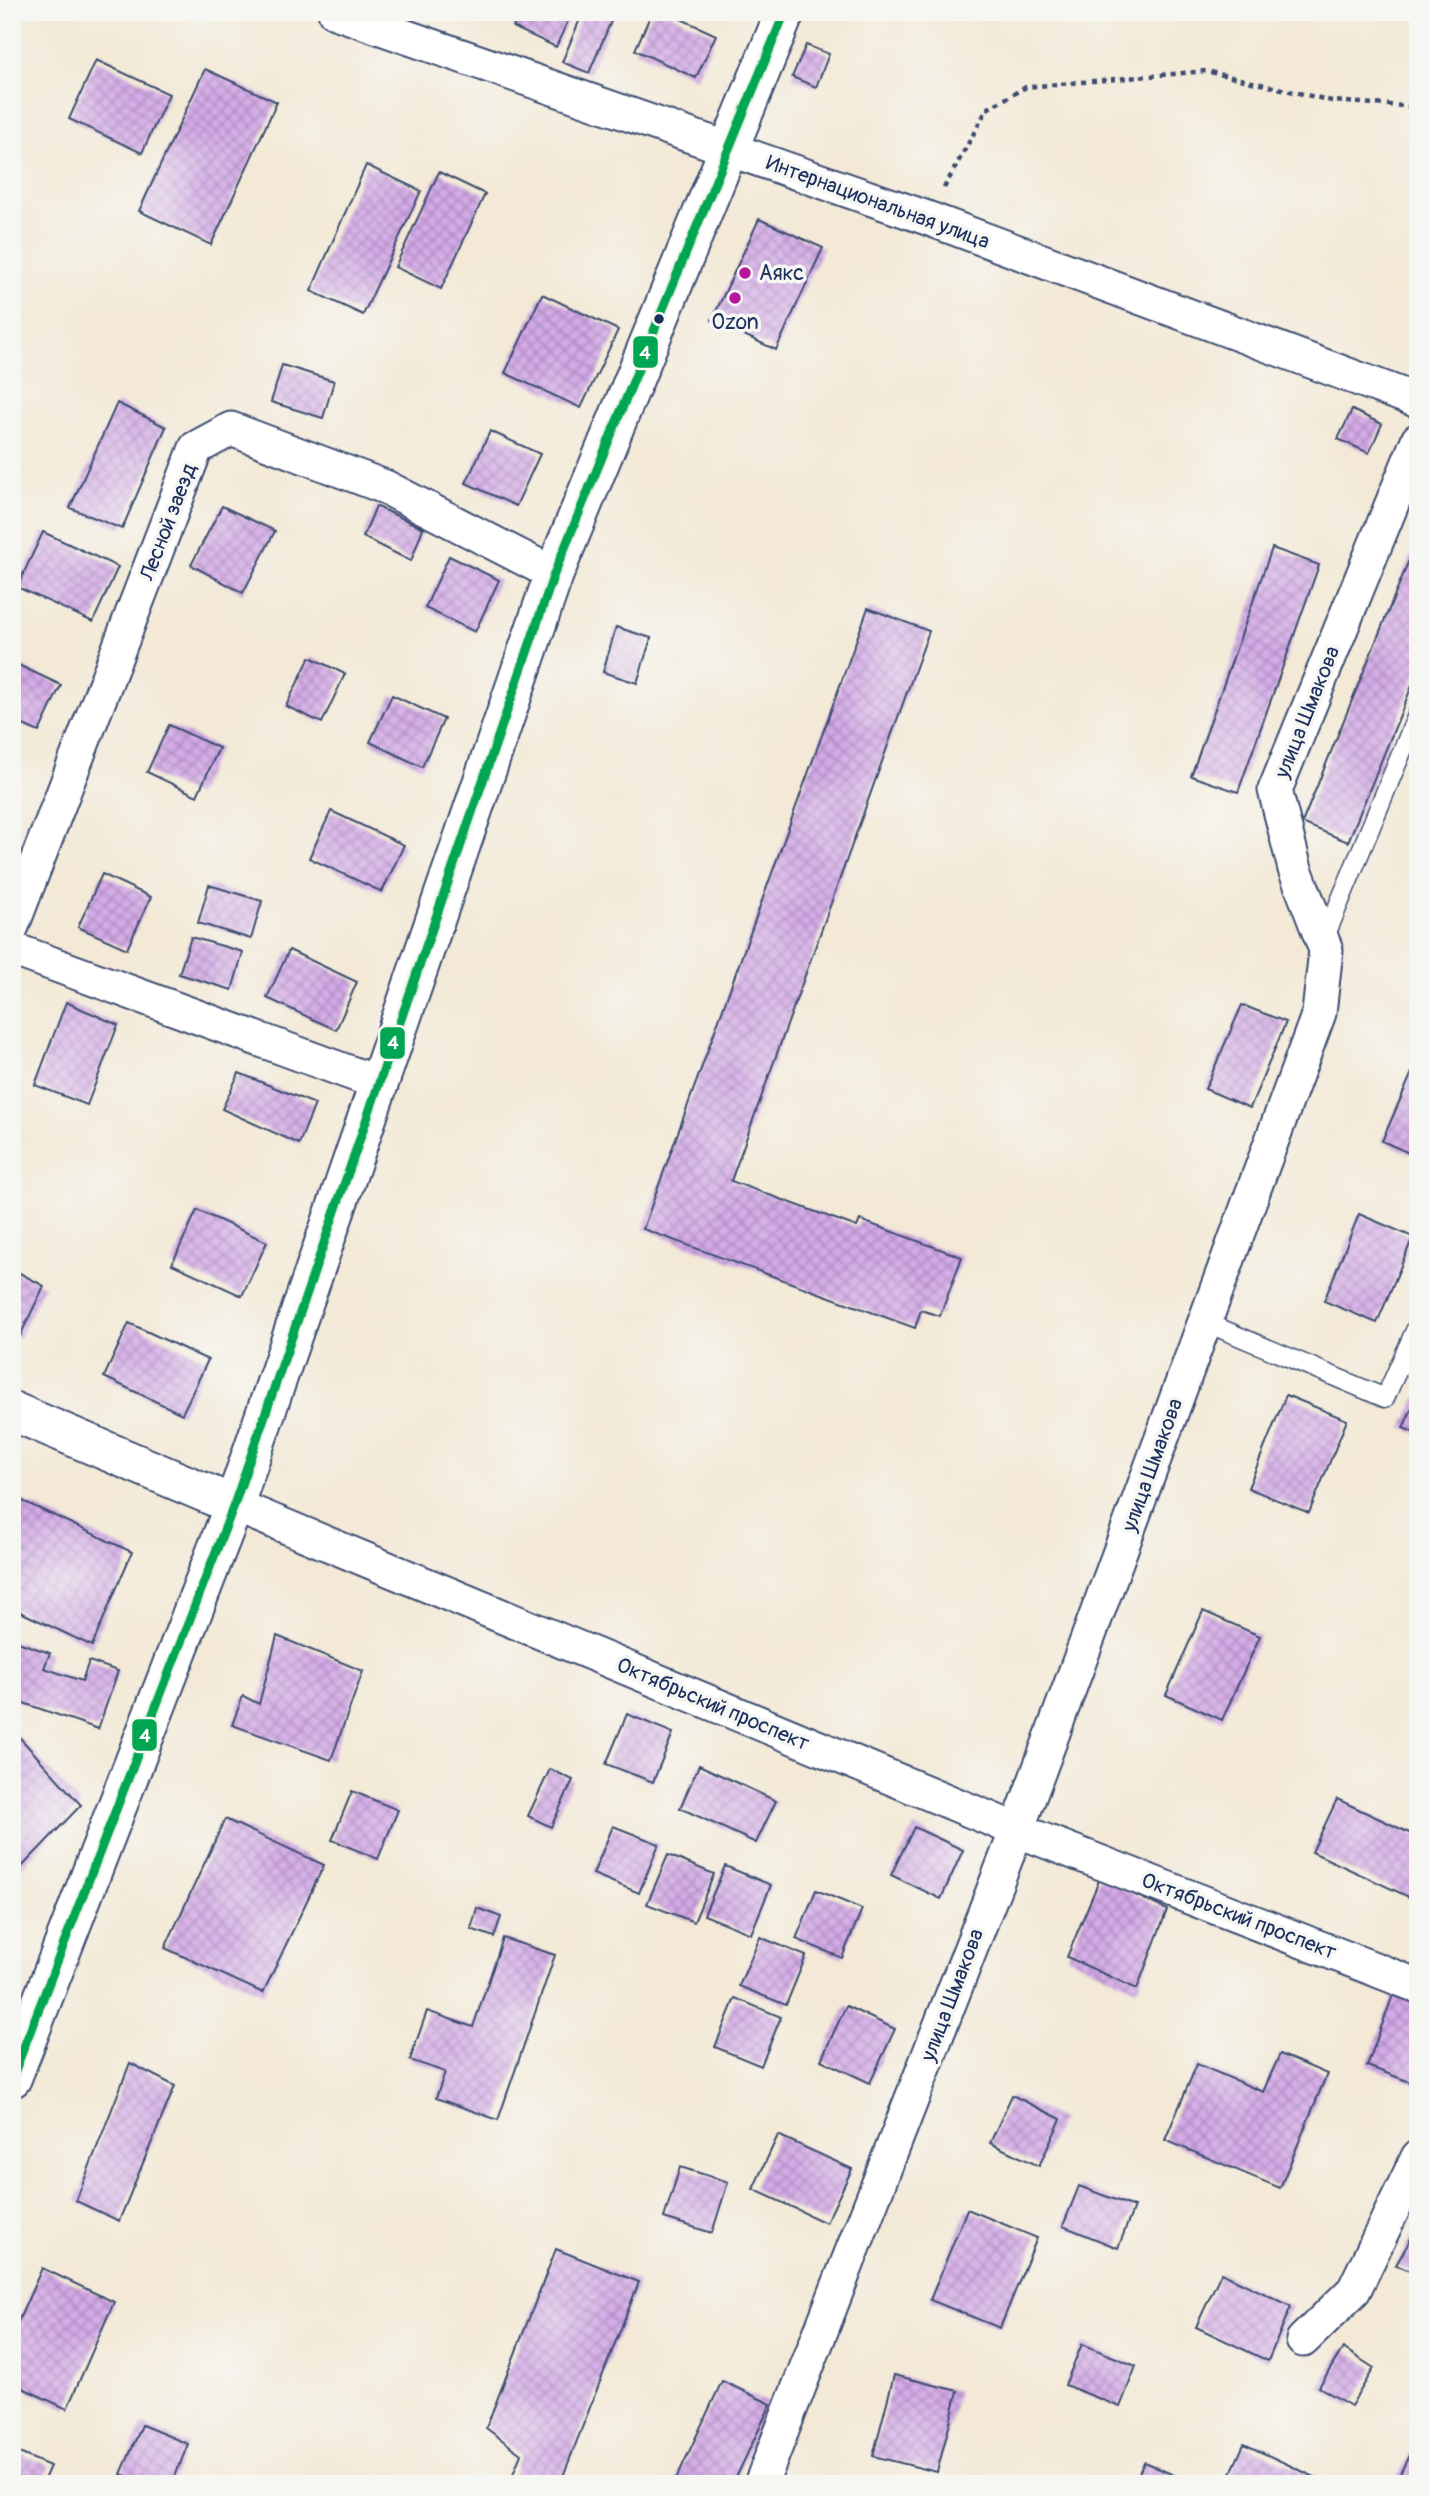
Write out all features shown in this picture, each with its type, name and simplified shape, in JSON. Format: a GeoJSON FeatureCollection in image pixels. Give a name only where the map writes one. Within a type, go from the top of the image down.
{"type":"FeatureCollection","features":[{"type":"Feature","properties":{"kind":"street","name":"Интернациональная улица"},"geometry":{"type":"LineString","coordinates":[[335,12],[927,218],[1418,401]]}},
{"type":"Feature","properties":{"kind":"street"},"geometry":{"type":"LineString","coordinates":[[12,2078],[234,1504],[554,574],[785,12]]}},
{"type":"Feature","properties":{"kind":"street","name":"Лесной заезд"},"geometry":{"type":"LineString","coordinates":[[12,926],[196,448],[231,429],[385,487],[554,574]]}},
{"type":"Feature","properties":{"kind":"street","name":"улица Шмакова"},"geometry":{"type":"LineString","coordinates":[[761,2484],[1017,1830],[1319,1013],[1326,950],[1295,869],[1275,790],[1418,440]]}},
{"type":"Feature","properties":{"kind":"street"},"geometry":{"type":"LineString","coordinates":[[12,949],[380,1084]]}},
{"type":"Feature","properties":{"kind":"street","name":"Октябрьский проспект"},"geometry":{"type":"LineString","coordinates":[[12,1411],[1017,1830],[1418,1986]]}},
{"type":"Feature","properties":{"kind":"street"},"geometry":{"type":"LineString","coordinates":[[1303,2340],[1354,2290],[1418,2157]]}},
{"type":"Feature","properties":{"kind":"lane"},"geometry":{"type":"LineString","coordinates":[[1323,942],[1418,713]]}},
{"type":"Feature","properties":{"kind":"lane"},"geometry":{"type":"LineString","coordinates":[[1205,1322],[1385,1398],[1418,1324]]}},
{"type":"Feature","properties":{"kind":"path"},"geometry":{"type":"LineString","coordinates":[[927,218],[987,109],[1026,87],[1206,71],[1332,101],[1418,107]]}},
{"type":"Feature","properties":{"kind":"building"},"geometry":{"type":"Polygon","coordinates":[[[520,12],[572,12],[556,47],[513,27],[520,12]]]}},
{"type":"Feature","properties":{"kind":"building"},"geometry":{"type":"Polygon","coordinates":[[[583,12],[615,12],[589,73],[562,62],[583,12]]]}},
{"type":"Feature","properties":{"kind":"building"},"geometry":{"type":"Polygon","coordinates":[[[652,12],[666,12],[716,35],[696,78],[635,50],[652,12]]]}},
{"type":"Feature","properties":{"kind":"building"},"geometry":{"type":"Polygon","coordinates":[[[806,45],[829,54],[816,87],[792,77],[806,45]]]}},
{"type":"Feature","properties":{"kind":"building"},"geometry":{"type":"Polygon","coordinates":[[[96,60],[169,94],[142,153],[69,119],[96,60]]]}},
{"type":"Feature","properties":{"kind":"building"},"geometry":{"type":"Polygon","coordinates":[[[205,69],[277,102],[211,245],[139,211],[205,69]]]}},
{"type":"Feature","properties":{"kind":"building"},"geometry":{"type":"Polygon","coordinates":[[[366,165],[421,191],[363,315],[311,291],[366,165]]]}},
{"type":"Feature","properties":{"kind":"building"},"geometry":{"type":"Polygon","coordinates":[[[439,172],[485,194],[441,289],[395,267],[439,172]]]}},
{"type":"Feature","properties":{"kind":"building"},"geometry":{"type":"Polygon","coordinates":[[[759,219],[823,248],[776,350],[712,320],[759,219]]]}},
{"type":"Feature","properties":{"kind":"building"},"geometry":{"type":"Polygon","coordinates":[[[542,294],[618,330],[581,408],[505,373],[542,294]]]}},
{"type":"Feature","properties":{"kind":"building"},"geometry":{"type":"Polygon","coordinates":[[[282,365],[334,381],[323,418],[271,402],[282,365]]]}},
{"type":"Feature","properties":{"kind":"building"},"geometry":{"type":"Polygon","coordinates":[[[117,403],[166,427],[122,529],[70,508],[117,403]]]}},
{"type":"Feature","properties":{"kind":"building"},"geometry":{"type":"Polygon","coordinates":[[[1352,410],[1382,424],[1369,453],[1338,439],[1352,410]]]}},
{"type":"Feature","properties":{"kind":"building"},"geometry":{"type":"Polygon","coordinates":[[[490,431],[540,454],[516,506],[466,483],[490,431]]]}},
{"type":"Feature","properties":{"kind":"building"},"geometry":{"type":"Polygon","coordinates":[[[222,506],[275,531],[243,593],[191,565],[222,506]]]}},
{"type":"Feature","properties":{"kind":"building"},"geometry":{"type":"Polygon","coordinates":[[[376,506],[423,528],[411,561],[363,537],[376,506]]]}},
{"type":"Feature","properties":{"kind":"building"},"geometry":{"type":"Polygon","coordinates":[[[43,532],[118,567],[93,622],[17,587],[43,532]]]}},
{"type":"Feature","properties":{"kind":"building"},"geometry":{"type":"Polygon","coordinates":[[[1418,538],[1418,671],[1348,842],[1302,823],[1418,538]]]}},
{"type":"Feature","properties":{"kind":"building"},"geometry":{"type":"Polygon","coordinates":[[[1272,548],[1319,565],[1238,792],[1191,776],[1272,548]]]}},
{"type":"Feature","properties":{"kind":"building"},"geometry":{"type":"Polygon","coordinates":[[[449,556],[499,580],[475,632],[425,608],[449,556]]]}},
{"type":"Feature","properties":{"kind":"building"},"geometry":{"type":"Polygon","coordinates":[[[868,608],[929,631],[731,1181],[857,1227],[860,1220],[962,1257],[940,1316],[921,1310],[915,1328],[643,1229],[868,608]]]}},
{"type":"Feature","properties":{"kind":"building"},"geometry":{"type":"Polygon","coordinates":[[[616,627],[651,638],[637,683],[603,672],[616,627]]]}},
{"type":"Feature","properties":{"kind":"building"},"geometry":{"type":"Polygon","coordinates":[[[310,657],[345,674],[322,723],[286,706],[310,657]]]}},
{"type":"Feature","properties":{"kind":"building"},"geometry":{"type":"Polygon","coordinates":[[[12,662],[61,685],[39,732],[12,720],[12,662]]]}},
{"type":"Feature","properties":{"kind":"building"},"geometry":{"type":"Polygon","coordinates":[[[392,695],[444,719],[422,767],[370,742],[392,695]]]}},
{"type":"Feature","properties":{"kind":"building"},"geometry":{"type":"Polygon","coordinates":[[[169,725],[219,748],[197,796],[147,772],[169,725]]]}},
{"type":"Feature","properties":{"kind":"building"},"geometry":{"type":"Polygon","coordinates":[[[331,811],[404,845],[382,892],[309,858],[331,811]]]}},
{"type":"Feature","properties":{"kind":"building"},"geometry":{"type":"Polygon","coordinates":[[[102,874],[151,897],[127,949],[78,927],[102,874]]]}},
{"type":"Feature","properties":{"kind":"building"},"geometry":{"type":"Polygon","coordinates":[[[209,885],[262,901],[251,939],[198,923],[209,885]]]}},
{"type":"Feature","properties":{"kind":"building"},"geometry":{"type":"Polygon","coordinates":[[[191,937],[243,952],[232,990],[179,974],[191,937]]]}},
{"type":"Feature","properties":{"kind":"building"},"geometry":{"type":"Polygon","coordinates":[[[289,950],[357,982],[336,1030],[267,998],[289,950]]]}},
{"type":"Feature","properties":{"kind":"building"},"geometry":{"type":"Polygon","coordinates":[[[66,1002],[118,1025],[87,1105],[35,1085],[66,1002]]]}},
{"type":"Feature","properties":{"kind":"building"},"geometry":{"type":"Polygon","coordinates":[[[1242,1005],[1286,1022],[1250,1108],[1205,1089],[1242,1005]]]}},
{"type":"Feature","properties":{"kind":"building"},"geometry":{"type":"Polygon","coordinates":[[[1418,1059],[1418,1157],[1382,1141],[1418,1059]]]}},
{"type":"Feature","properties":{"kind":"building"},"geometry":{"type":"Polygon","coordinates":[[[239,1073],[315,1104],[299,1144],[222,1109],[239,1073]]]}},
{"type":"Feature","properties":{"kind":"building"},"geometry":{"type":"Polygon","coordinates":[[[197,1210],[267,1242],[242,1296],[172,1264],[197,1210]]]}},
{"type":"Feature","properties":{"kind":"building"},"geometry":{"type":"Polygon","coordinates":[[[1359,1214],[1413,1237],[1377,1323],[1324,1301],[1359,1214]]]}},
{"type":"Feature","properties":{"kind":"building"},"geometry":{"type":"Polygon","coordinates":[[[12,1269],[44,1286],[19,1338],[12,1335],[12,1269]]]}},
{"type":"Feature","properties":{"kind":"building"},"geometry":{"type":"Polygon","coordinates":[[[129,1323],[208,1360],[182,1414],[104,1377],[129,1323]]]}},
{"type":"Feature","properties":{"kind":"building"},"geometry":{"type":"Polygon","coordinates":[[[1286,1395],[1347,1420],[1309,1513],[1248,1488],[1286,1395]]]}},
{"type":"Feature","properties":{"kind":"building"},"geometry":{"type":"Polygon","coordinates":[[[1418,1395],[1418,1434],[1403,1428],[1418,1395]]]}},
{"type":"Feature","properties":{"kind":"building"},"geometry":{"type":"Polygon","coordinates":[[[12,1496],[132,1552],[92,1646],[12,1608],[12,1496]]]}},
{"type":"Feature","properties":{"kind":"building"},"geometry":{"type":"Polygon","coordinates":[[[1203,1611],[1260,1636],[1222,1720],[1166,1695],[1203,1611]]]}},
{"type":"Feature","properties":{"kind":"building"},"geometry":{"type":"Polygon","coordinates":[[[277,1636],[363,1671],[331,1760],[232,1725],[243,1696],[259,1704],[277,1636]]]}},
{"type":"Feature","properties":{"kind":"building"},"geometry":{"type":"Polygon","coordinates":[[[12,1640],[50,1653],[44,1668],[82,1681],[89,1661],[118,1671],[98,1729],[12,1699],[12,1640]]]}},
{"type":"Feature","properties":{"kind":"building"},"geometry":{"type":"Polygon","coordinates":[[[627,1714],[673,1733],[653,1782],[606,1764],[627,1714]]]}},
{"type":"Feature","properties":{"kind":"building"},"geometry":{"type":"Polygon","coordinates":[[[12,1729],[81,1805],[15,1874],[12,1873],[12,1729]]]}},
{"type":"Feature","properties":{"kind":"building"},"geometry":{"type":"Polygon","coordinates":[[[699,1765],[776,1801],[756,1843],[680,1808],[699,1765]]]}},
{"type":"Feature","properties":{"kind":"building"},"geometry":{"type":"Polygon","coordinates":[[[550,1769],[573,1780],[551,1827],[528,1816],[550,1769]]]}},
{"type":"Feature","properties":{"kind":"building"},"geometry":{"type":"Polygon","coordinates":[[[352,1791],[398,1810],[378,1859],[332,1840],[352,1791]]]}},
{"type":"Feature","properties":{"kind":"building"},"geometry":{"type":"Polygon","coordinates":[[[1337,1799],[1418,1837],[1418,1883],[1411,1898],[1312,1852],[1337,1799]]]}},
{"type":"Feature","properties":{"kind":"building"},"geometry":{"type":"Polygon","coordinates":[[[225,1819],[324,1865],[263,1993],[165,1948],[225,1819]]]}},
{"type":"Feature","properties":{"kind":"building"},"geometry":{"type":"Polygon","coordinates":[[[613,1826],[659,1844],[639,1893],[593,1874],[613,1826]]]}},
{"type":"Feature","properties":{"kind":"building"},"geometry":{"type":"Polygon","coordinates":[[[914,1827],[963,1850],[941,1899],[891,1875],[914,1827]]]}},
{"type":"Feature","properties":{"kind":"building"},"geometry":{"type":"Polygon","coordinates":[[[668,1855],[714,1874],[694,1922],[647,1904],[668,1855]]]}},
{"type":"Feature","properties":{"kind":"building"},"geometry":{"type":"Polygon","coordinates":[[[725,1866],[771,1885],[751,1934],[704,1915],[725,1866]]]}},
{"type":"Feature","properties":{"kind":"building"},"geometry":{"type":"Polygon","coordinates":[[[1100,1878],[1167,1910],[1137,1989],[1067,1957],[1100,1878]]]}},
{"type":"Feature","properties":{"kind":"building"},"geometry":{"type":"Polygon","coordinates":[[[816,1890],[862,1909],[842,1958],[796,1939],[816,1890]]]}},
{"type":"Feature","properties":{"kind":"building"},"geometry":{"type":"Polygon","coordinates":[[[477,1908],[501,1917],[494,1937],[471,1929],[477,1908]]]}},
{"type":"Feature","properties":{"kind":"building"},"geometry":{"type":"Polygon","coordinates":[[[760,1937],[806,1956],[786,2005],[739,1986],[760,1937]]]}},
{"type":"Feature","properties":{"kind":"building"},"geometry":{"type":"Polygon","coordinates":[[[503,1938],[555,1955],[498,2120],[436,2098],[445,2072],[410,2060],[427,2011],[473,2027],[503,1938]]]}},
{"type":"Feature","properties":{"kind":"building"},"geometry":{"type":"Polygon","coordinates":[[[1393,1995],[1418,2005],[1418,2085],[1367,2066],[1393,1995]]]}},
{"type":"Feature","properties":{"kind":"building"},"geometry":{"type":"Polygon","coordinates":[[[735,1998],[781,2017],[761,2066],[715,2047],[735,1998]]]}},
{"type":"Feature","properties":{"kind":"building"},"geometry":{"type":"Polygon","coordinates":[[[846,2006],[895,2029],[870,2083],[821,2060],[846,2006]]]}},
{"type":"Feature","properties":{"kind":"building"},"geometry":{"type":"Polygon","coordinates":[[[1280,2054],[1327,2074],[1280,2188],[1165,2140],[1197,2064],[1263,2092],[1280,2054]]]}},
{"type":"Feature","properties":{"kind":"building"},"geometry":{"type":"Polygon","coordinates":[[[130,2063],[175,2086],[119,2221],[76,2201],[130,2063]]]}},
{"type":"Feature","properties":{"kind":"building"},"geometry":{"type":"Polygon","coordinates":[[[1012,2095],[1061,2119],[1039,2166],[990,2143],[1012,2095]]]}},
{"type":"Feature","properties":{"kind":"building"},"geometry":{"type":"Polygon","coordinates":[[[778,2135],[852,2169],[826,2223],[753,2189],[778,2135]]]}},
{"type":"Feature","properties":{"kind":"building"},"geometry":{"type":"Polygon","coordinates":[[[680,2167],[728,2182],[712,2233],[664,2218],[680,2167]]]}},
{"type":"Feature","properties":{"kind":"building"},"geometry":{"type":"Polygon","coordinates":[[[1079,2186],[1134,2207],[1118,2248],[1063,2226],[1079,2186]]]}},
{"type":"Feature","properties":{"kind":"building"},"geometry":{"type":"Polygon","coordinates":[[[967,2209],[1037,2238],[1000,2328],[930,2300],[967,2209]]]}},
{"type":"Feature","properties":{"kind":"building"},"geometry":{"type":"Polygon","coordinates":[[[1418,2226],[1418,2275],[1396,2265],[1418,2226]]]}},
{"type":"Feature","properties":{"kind":"building"},"geometry":{"type":"Polygon","coordinates":[[[556,2249],[639,2282],[560,2484],[509,2484],[521,2454],[486,2428],[556,2249]]]}},
{"type":"Feature","properties":{"kind":"building"},"geometry":{"type":"Polygon","coordinates":[[[42,2268],[114,2302],[67,2409],[12,2383],[12,2335],[42,2268]]]}},
{"type":"Feature","properties":{"kind":"building"},"geometry":{"type":"Polygon","coordinates":[[[1221,2273],[1291,2306],[1268,2361],[1196,2327],[1221,2273]]]}},
{"type":"Feature","properties":{"kind":"building"},"geometry":{"type":"Polygon","coordinates":[[[1082,2344],[1136,2366],[1120,2407],[1065,2385],[1082,2344]]]}},
{"type":"Feature","properties":{"kind":"building"},"geometry":{"type":"Polygon","coordinates":[[[1343,2348],[1374,2368],[1351,2406],[1319,2387],[1343,2348]]]}},
{"type":"Feature","properties":{"kind":"building"},"geometry":{"type":"Polygon","coordinates":[[[894,2375],[958,2391],[937,2472],[873,2456],[894,2375]]]}},
{"type":"Feature","properties":{"kind":"building"},"geometry":{"type":"Polygon","coordinates":[[[722,2381],[771,2404],[733,2484],[674,2484],[722,2381]]]}},
{"type":"Feature","properties":{"kind":"building"},"geometry":{"type":"Polygon","coordinates":[[[142,2425],[188,2444],[172,2484],[138,2484],[139,2481],[121,2474],[142,2425]]]}},
{"type":"Feature","properties":{"kind":"building"},"geometry":{"type":"Polygon","coordinates":[[[1418,2437],[1418,2484],[1395,2484],[1418,2437]]]}},
{"type":"Feature","properties":{"kind":"building"},"geometry":{"type":"Polygon","coordinates":[[[1244,2444],[1323,2481],[1321,2484],[1226,2484],[1244,2444]]]}},
{"type":"Feature","properties":{"kind":"building"},"geometry":{"type":"Polygon","coordinates":[[[12,2450],[50,2466],[42,2484],[12,2484],[12,2450]]]}},
{"type":"Feature","properties":{"kind":"building"},"geometry":{"type":"Polygon","coordinates":[[[1144,2462],[1194,2484],[1134,2484],[1144,2462]]]}},
{"type":"Feature","properties":{"kind":"transit line","name":"4"},"geometry":{"type":"LineString","coordinates":[[12,2078],[234,1505],[554,574],[785,12]]}},
{"type":"Feature","properties":{"kind":"place","name":"Аякс"},"geometry":{"type":"Point","coordinates":[745,273]}},
{"type":"Feature","properties":{"kind":"place","name":"Ozon"},"geometry":{"type":"Point","coordinates":[735,298]}}]}
